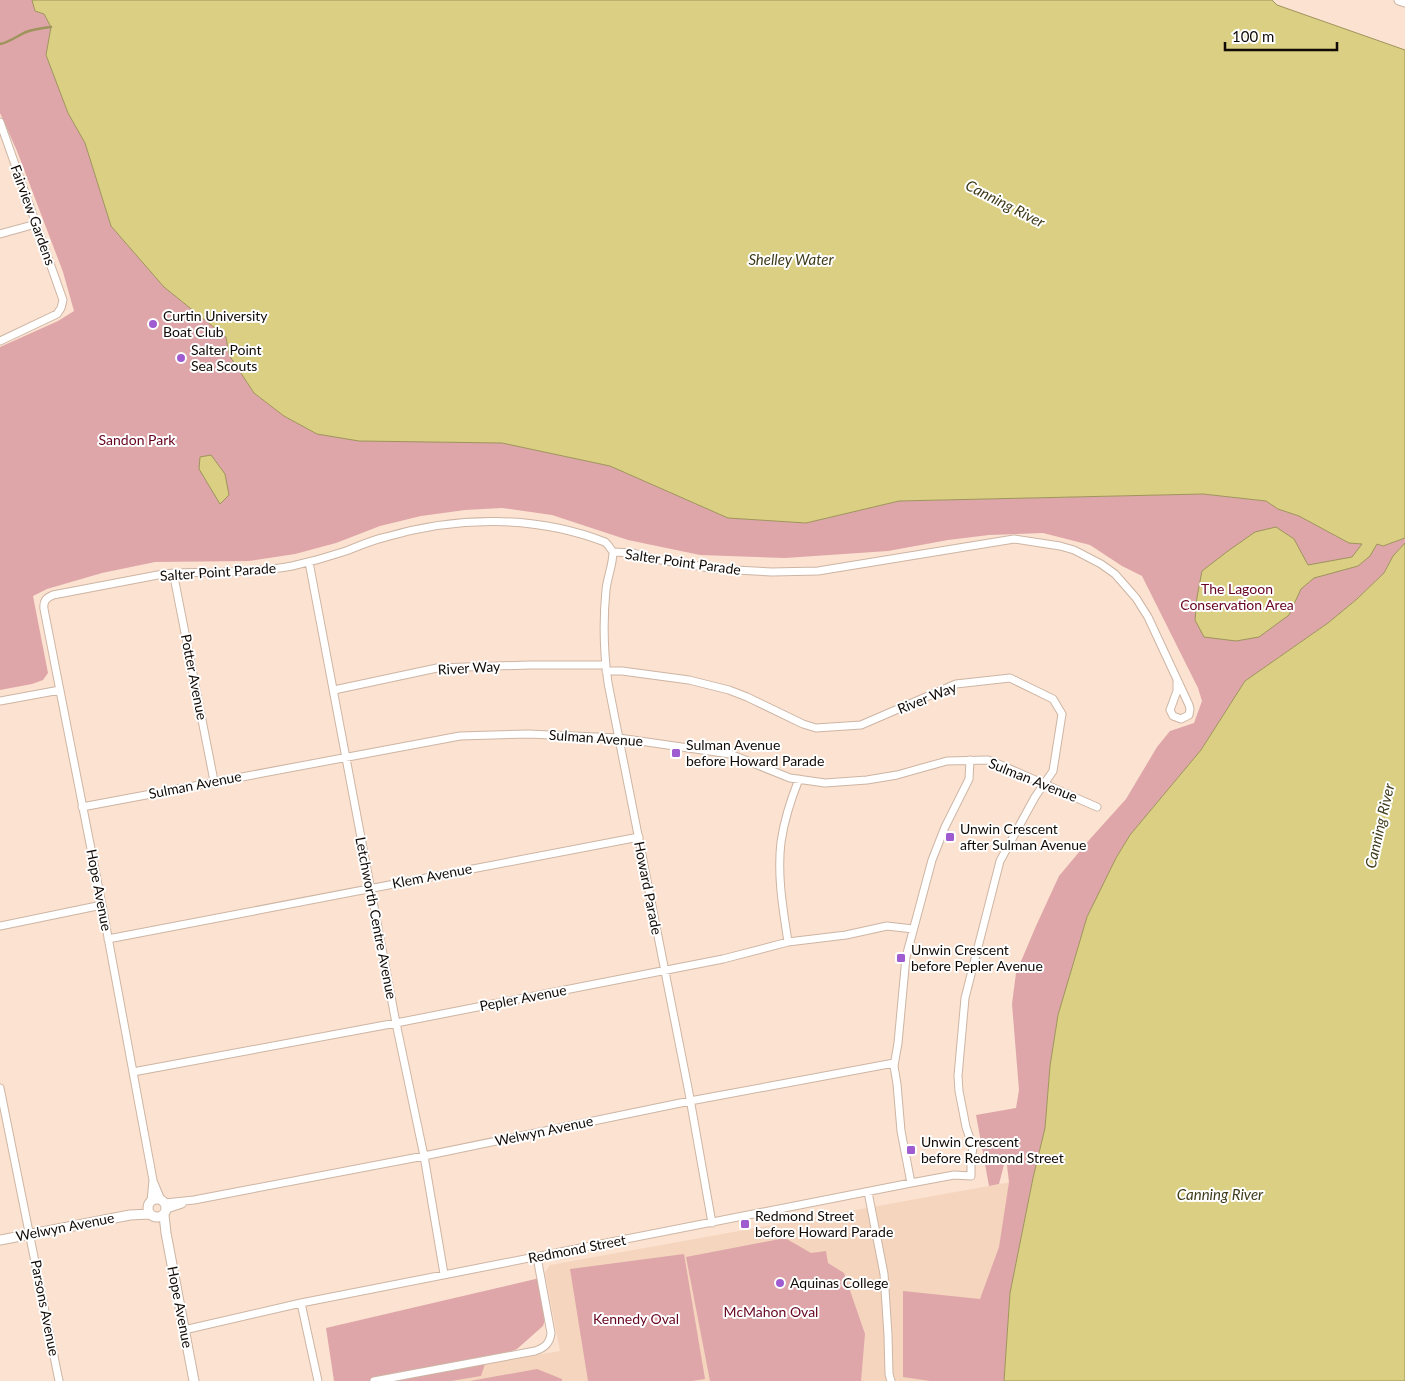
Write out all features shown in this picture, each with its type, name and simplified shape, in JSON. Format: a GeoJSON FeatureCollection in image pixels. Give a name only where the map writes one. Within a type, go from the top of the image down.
{"type":"FeatureCollection","features":[{"type":"Feature","properties":{"kind":"street"},"geometry":{"type":"LineString","coordinates":[[1400,0],[1405,2]]}},
{"type":"Feature","properties":{"kind":"street","name":"Fairview Gardens"},"geometry":{"type":"LineString","coordinates":[[0,122],[63,300],[61,308],[54,316],[0,341]]}},
{"type":"Feature","properties":{"kind":"street"},"geometry":{"type":"LineString","coordinates":[[0,234],[36,224]]}},
{"type":"Feature","properties":{"kind":"street","name":"Salter Point Parade"},"geometry":{"type":"LineString","coordinates":[[45,600],[53,595],[174,573],[247,572],[290,566],[346,551],[396,534],[441,524],[477,521],[524,523],[568,531],[605,542],[613,552],[633,553],[655,559],[716,569],[772,572],[818,570],[1014,539],[1074,550],[1101,564],[1115,574],[1136,598],[1148,617],[1177,679],[1190,709],[1189,715],[1181,719],[1175,718],[1170,710],[1177,691],[1177,679]]}},
{"type":"Feature","properties":{"kind":"street","name":"Howard Parade"},"geometry":{"type":"LineString","coordinates":[[613,552],[604,603],[606,668],[712,1223]]}},
{"type":"Feature","properties":{"kind":"street","name":"Letchworth Centre Avenue"},"geometry":{"type":"LineString","coordinates":[[309,562],[396,1023],[424,1156],[444,1274]]}},
{"type":"Feature","properties":{"kind":"street","name":"Potter Avenue"},"geometry":{"type":"LineString","coordinates":[[174,573],[214,782]]}},
{"type":"Feature","properties":{"kind":"street","name":"Hope Avenue"},"geometry":{"type":"LineString","coordinates":[[45,600],[44,609],[102,905],[158,1208],[166,1233],[194,1381]]}},
{"type":"Feature","properties":{"kind":"street","name":"River Way"},"geometry":{"type":"LineString","coordinates":[[334,690],[437,668],[529,665],[606,668],[689,680],[729,690],[803,724],[816,728],[861,726],[956,684],[1010,678],[1053,699],[1062,714],[1054,769],[1000,861],[965,998],[958,1076],[966,1126],[973,1147],[971,1176]]}},
{"type":"Feature","properties":{"kind":"street"},"geometry":{"type":"LineString","coordinates":[[0,702],[60,690]]}},
{"type":"Feature","properties":{"kind":"street","name":"Sulman Avenue"},"geometry":{"type":"LineString","coordinates":[[82,807],[460,736],[528,734],[619,738],[730,754],[790,778],[825,784],[897,775],[939,762],[970,760],[994,762],[1098,807]]}},
{"type":"Feature","properties":{"kind":"street"},"geometry":{"type":"LineString","coordinates":[[911,1183],[901,1131],[894,1063],[898,1043],[906,957],[932,860],[945,826],[969,779],[970,760]]}},
{"type":"Feature","properties":{"kind":"street"},"geometry":{"type":"LineString","coordinates":[[788,942],[781,891],[781,842],[790,802],[799,779]]}},
{"type":"Feature","properties":{"kind":"street","name":"Klem Avenue"},"geometry":{"type":"LineString","coordinates":[[108,940],[638,837]]}},
{"type":"Feature","properties":{"kind":"street"},"geometry":{"type":"LineString","coordinates":[[0,926],[102,905]]}},
{"type":"Feature","properties":{"kind":"street","name":"Pepler Avenue"},"geometry":{"type":"LineString","coordinates":[[133,1072],[723,959],[788,942],[846,935],[887,926],[913,929]]}},
{"type":"Feature","properties":{"kind":"street","name":"Welwyn Avenue"},"geometry":{"type":"LineString","coordinates":[[0,1240],[690,1101],[894,1063]]}},
{"type":"Feature","properties":{"kind":"street","name":"Parsons Avenue"},"geometry":{"type":"LineString","coordinates":[[0,1088],[59,1381]]}},
{"type":"Feature","properties":{"kind":"street","name":"Redmond Street"},"geometry":{"type":"LineString","coordinates":[[184,1330],[301,1303],[444,1274],[954,1175],[971,1176]]}},
{"type":"Feature","properties":{"kind":"street"},"geometry":{"type":"LineString","coordinates":[[868,1192],[884,1274],[889,1374],[891,1381]]}},
{"type":"Feature","properties":{"kind":"street"},"geometry":{"type":"LineString","coordinates":[[374,1381],[535,1351],[546,1346],[550,1340],[551,1333],[537,1257]]}},
{"type":"Feature","properties":{"kind":"street"},"geometry":{"type":"LineString","coordinates":[[301,1303],[318,1381]]}},
{"type":"Feature","properties":{"kind":"shaded area","name":"Aquinas College"},"geometry":{"type":"Polygon","coordinates":[[[1033,1178],[1010,1293],[1004,1381],[381,1381],[560,1351],[545,1273],[550,1265],[1033,1178]]]}},
{"type":"Feature","properties":{"kind":"green space"},"geometry":{"type":"Polygon","coordinates":[[[0,0],[32,0],[35,11],[44,14],[51,27],[46,55],[68,113],[85,143],[111,226],[164,287],[226,337],[229,355],[254,393],[284,416],[317,434],[442,442],[502,443],[610,466],[728,518],[806,523],[899,501],[1203,494],[1266,501],[1278,509],[1299,516],[1349,543],[1383,546],[1405,538],[1405,543],[1393,556],[1384,573],[1357,599],[1328,623],[1245,681],[1201,750],[1130,835],[1116,858],[1087,917],[1058,1015],[1050,1066],[1045,1128],[1010,1293],[1004,1381],[930,1381],[903,1377],[903,1291],[980,1299],[999,1247],[1009,1182],[1006,1157],[999,1184],[989,1186],[976,1115],[1016,1108],[1019,1090],[1012,1004],[1016,973],[1059,876],[1126,799],[1157,747],[1170,731],[1194,723],[1202,701],[1198,688],[1142,576],[1122,566],[1090,545],[1043,533],[989,535],[888,551],[785,558],[700,555],[628,540],[552,515],[502,508],[465,510],[421,516],[380,526],[336,543],[295,554],[249,561],[155,562],[102,573],[47,589],[33,596],[48,673],[43,680],[32,684],[0,690],[0,347],[58,321],[74,311],[63,272],[17,151],[0,113],[0,0]]]}},
{"type":"Feature","properties":{"kind":"green space","name":"McMahon Oval"},"geometry":{"type":"Polygon","coordinates":[[[785,1238],[811,1253],[826,1251],[828,1263],[844,1273],[865,1334],[861,1381],[710,1381],[686,1257],[785,1238]]]}},
{"type":"Feature","properties":{"kind":"green space","name":"Kennedy Oval"},"geometry":{"type":"Polygon","coordinates":[[[684,1254],[705,1379],[692,1381],[588,1381],[570,1269],[684,1254]]]}},
{"type":"Feature","properties":{"kind":"green space"},"geometry":{"type":"Polygon","coordinates":[[[544,1277],[550,1304],[543,1326],[517,1349],[486,1361],[481,1376],[451,1381],[334,1381],[326,1328],[544,1277]]]}},
{"type":"Feature","properties":{"kind":"green space"},"geometry":{"type":"Polygon","coordinates":[[[537,1369],[562,1379],[562,1381],[470,1381],[537,1369]]]}},
{"type":"Feature","properties":{"kind":"water","name":"Shelley Water"},"geometry":{"type":"Polygon","coordinates":[[[32,0],[1272,0],[1277,5],[1405,50],[1405,538],[1383,546],[1377,544],[1370,556],[1358,566],[1314,578],[1301,589],[1289,615],[1259,637],[1236,641],[1204,637],[1195,620],[1202,571],[1255,532],[1276,527],[1294,539],[1308,565],[1352,557],[1362,544],[1349,543],[1299,516],[1278,509],[1266,501],[1203,494],[899,501],[806,523],[728,518],[610,466],[502,443],[359,441],[317,434],[284,416],[254,393],[229,355],[226,337],[164,287],[111,226],[85,143],[68,113],[46,55],[51,27],[44,14],[35,11],[32,0]]]}},
{"type":"Feature","properties":{"kind":"water"},"geometry":{"type":"Polygon","coordinates":[[[211,455],[225,474],[229,495],[220,504],[199,469],[200,457],[211,455]]]}},
{"type":"Feature","properties":{"kind":"water","name":"Canning River"},"geometry":{"type":"Polygon","coordinates":[[[1405,543],[1405,1381],[1004,1381],[1010,1293],[1045,1128],[1050,1066],[1058,1015],[1087,917],[1116,858],[1130,835],[1201,750],[1245,681],[1328,623],[1357,599],[1384,573],[1393,556],[1405,543]]]}},
{"type":"Feature","properties":{"kind":"waterway"},"geometry":{"type":"LineString","coordinates":[[0,44],[29,31],[51,27]]}},
{"type":"Feature","properties":{"kind":"place","name":"Curtin University Boat Club"},"geometry":{"type":"Point","coordinates":[153,324]}},
{"type":"Feature","properties":{"kind":"place","name":"Salter Point Sea Scouts"},"geometry":{"type":"Point","coordinates":[181,358]}},
{"type":"Feature","properties":{"kind":"place","name":"Sulman Avenue before Howard Parade"},"geometry":{"type":"Point","coordinates":[676,753]}},
{"type":"Feature","properties":{"kind":"place","name":"Unwin Crescent after Sulman Avenue"},"geometry":{"type":"Point","coordinates":[950,837]}},
{"type":"Feature","properties":{"kind":"place","name":"Unwin Crescent before Pepler Avenue"},"geometry":{"type":"Point","coordinates":[901,958]}},
{"type":"Feature","properties":{"kind":"place","name":"Unwin Crescent before Redmond Street"},"geometry":{"type":"Point","coordinates":[911,1150]}},
{"type":"Feature","properties":{"kind":"place","name":"Redmond Street before Howard Parade"},"geometry":{"type":"Point","coordinates":[745,1224]}},
{"type":"Feature","properties":{"kind":"place","name":"Aquinas College"},"geometry":{"type":"Point","coordinates":[780,1283]}},
{"type":"Feature","properties":{"kind":"park label","name":"Sandon Park"},"geometry":{"type":"Point","coordinates":[137,440]}},
{"type":"Feature","properties":{"kind":"park label","name":"The Lagoon Conservation Area"},"geometry":{"type":"Point","coordinates":[1237,598]}}]}
